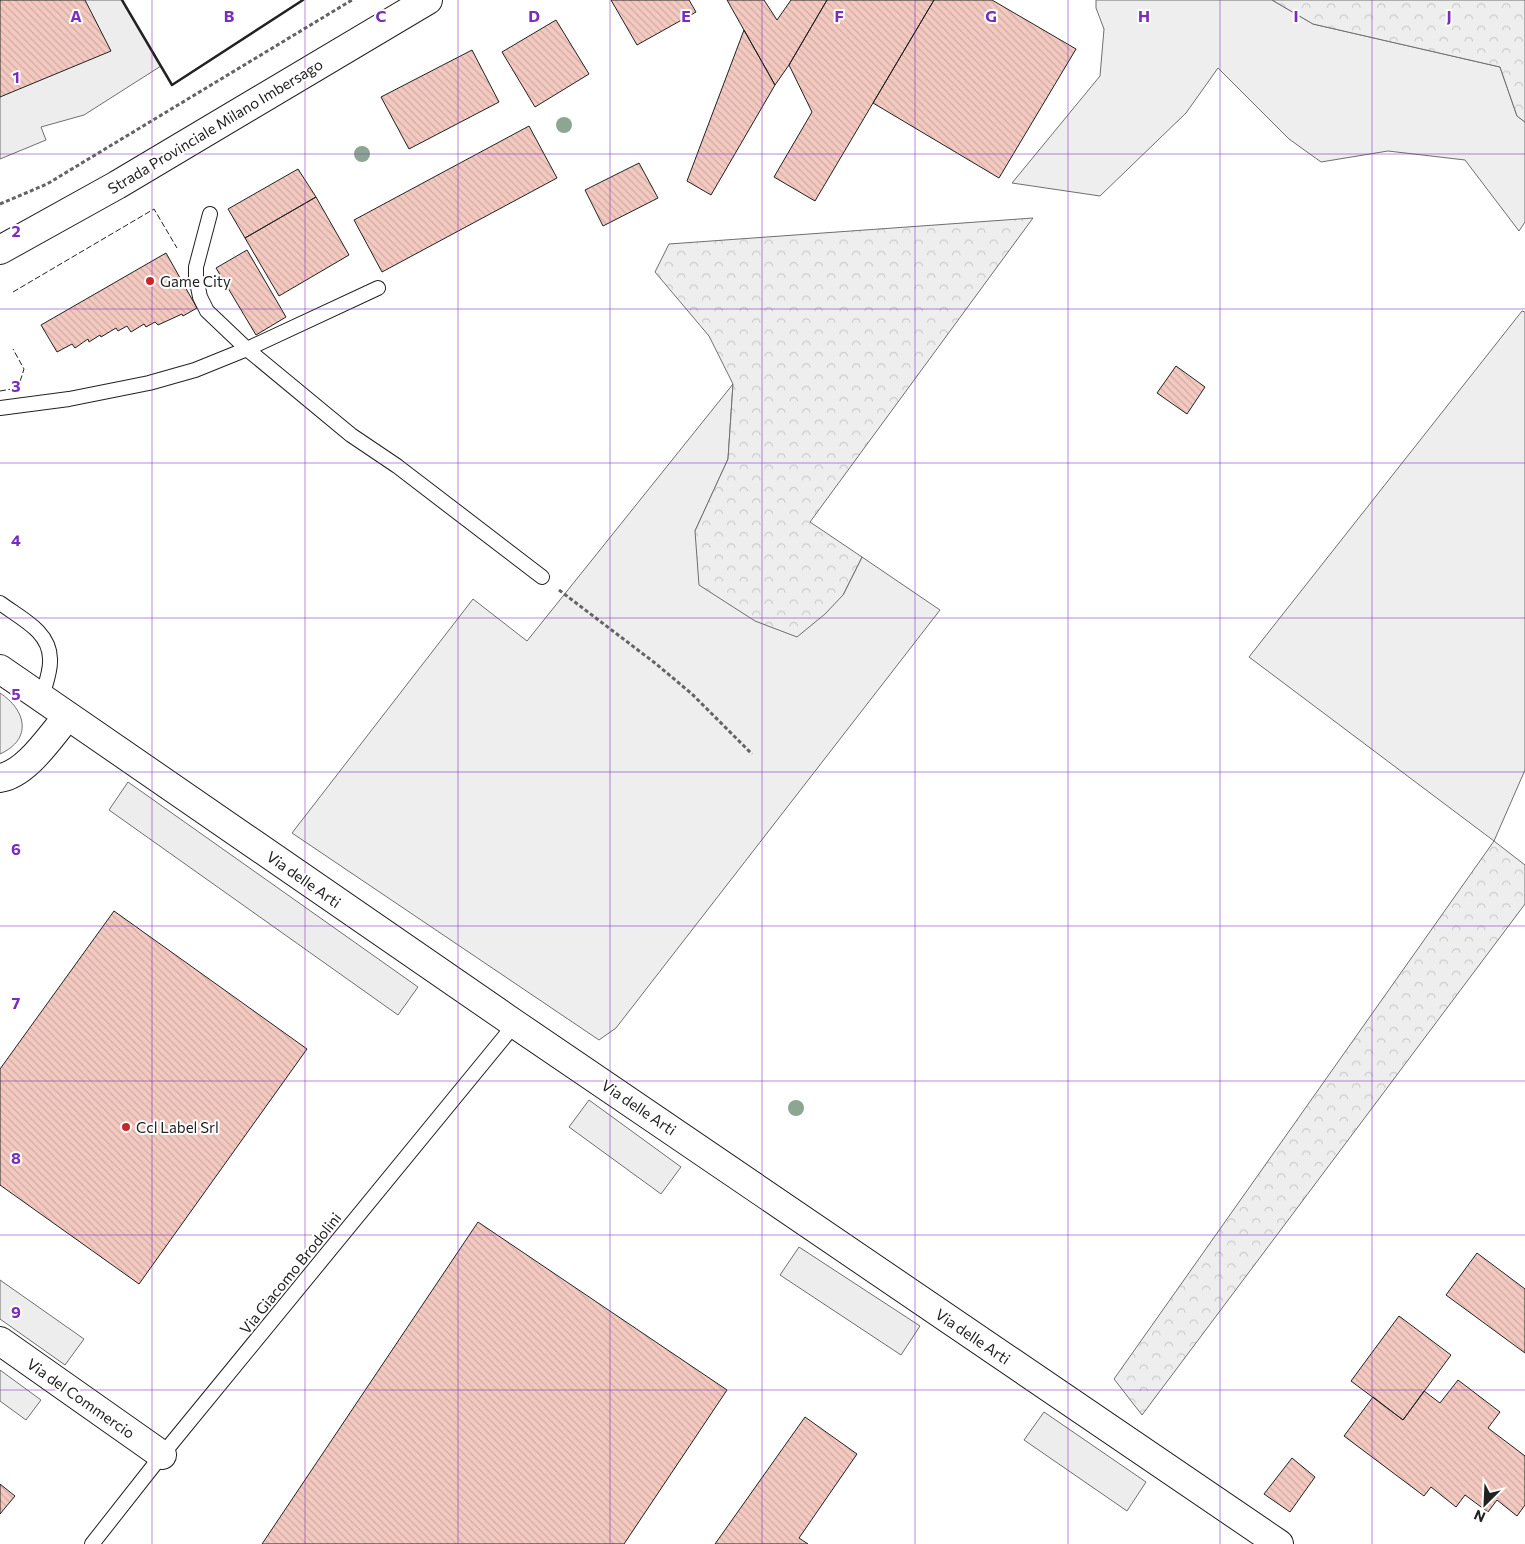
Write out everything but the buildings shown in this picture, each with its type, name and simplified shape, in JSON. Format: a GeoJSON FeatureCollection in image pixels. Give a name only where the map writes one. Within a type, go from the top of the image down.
{"type":"FeatureCollection","features":[{"type":"Feature","properties":{"kind":"street","name":"Strada Provinciale Milano Imbersago"},"geometry":{"type":"LineString","coordinates":[[0,250],[117,185],[428,0]]}},
{"type":"Feature","properties":{"kind":"street","name":"Via delle Arti"},"geometry":{"type":"LineString","coordinates":[[0,668],[515,1024],[1279,1544]]}},
{"type":"Feature","properties":{"kind":"street"},"geometry":{"type":"LineString","coordinates":[[0,778],[6,777],[24,766],[68,716]]}},
{"type":"Feature","properties":{"kind":"street","name":"Via del Commercio"},"geometry":{"type":"LineString","coordinates":[[0,1341],[162,1455]]}},
{"type":"Feature","properties":{"kind":"lane"},"geometry":{"type":"LineString","coordinates":[[210,214],[196,267],[197,286],[207,311],[247,349],[351,435],[412,477],[542,577]]}},
{"type":"Feature","properties":{"kind":"lane"},"geometry":{"type":"LineString","coordinates":[[0,408],[69,399],[149,383],[195,370],[247,349],[378,288]]}},
{"type":"Feature","properties":{"kind":"lane"},"geometry":{"type":"LineString","coordinates":[[0,603],[42,634],[47,641],[50,660],[42,698]]}},
{"type":"Feature","properties":{"kind":"lane","name":"Via Giacomo Brodolini"},"geometry":{"type":"LineString","coordinates":[[92,1544],[162,1455],[515,1024]]}},
{"type":"Feature","properties":{"kind":"path"},"geometry":{"type":"LineString","coordinates":[[0,204],[47,184],[352,0]]}},
{"type":"Feature","properties":{"kind":"path"},"geometry":{"type":"LineString","coordinates":[[542,577],[655,663],[692,694],[752,754]]}},
{"type":"Feature","properties":{"kind":"green space"},"geometry":{"type":"Polygon","coordinates":[[[1096,0],[1272,0],[1313,24],[1500,67],[1517,116],[1525,122],[1525,222],[1519,231],[1465,160],[1388,151],[1321,162],[1289,139],[1218,68],[1186,113],[1100,196],[1012,183],[1100,76],[1104,29],[1096,8],[1096,0]]]}},
{"type":"Feature","properties":{"kind":"green space"},"geometry":{"type":"Polygon","coordinates":[[[1272,0],[1525,0],[1525,122],[1517,116],[1500,67],[1313,24],[1272,0]]]}},
{"type":"Feature","properties":{"kind":"green space"},"geometry":{"type":"Polygon","coordinates":[[[1033,218],[810,522],[862,557],[843,595],[825,614],[797,637],[755,621],[699,585],[695,531],[728,459],[733,384],[709,336],[655,272],[669,244],[1033,218]]]}},
{"type":"Feature","properties":{"kind":"green space"},"geometry":{"type":"Polygon","coordinates":[[[1522,311],[1525,312],[1525,770],[1494,841],[1249,657],[1522,311]]]}},
{"type":"Feature","properties":{"kind":"green space"},"geometry":{"type":"Polygon","coordinates":[[[733,384],[728,459],[695,531],[843,595],[862,557],[940,610],[616,1028],[599,1040],[292,833],[473,599],[527,641],[733,384]]]}},
{"type":"Feature","properties":{"kind":"green space"},"geometry":{"type":"Polygon","coordinates":[[[0,693],[16,708],[22,724],[18,741],[11,748],[0,754],[0,693]]]}},
{"type":"Feature","properties":{"kind":"green space"},"geometry":{"type":"Polygon","coordinates":[[[1494,841],[1525,865],[1525,904],[1142,1415],[1114,1379],[1494,841]]]}},
{"type":"Feature","properties":{"kind":"shaded area"},"geometry":{"type":"Polygon","coordinates":[[[0,0],[122,0],[161,66],[84,115],[41,127],[46,140],[0,159],[0,0]]]}},
{"type":"Feature","properties":{"kind":"shaded area"},"geometry":{"type":"Polygon","coordinates":[[[128,782],[418,987],[398,1015],[109,810],[128,782]]]}},
{"type":"Feature","properties":{"kind":"shaded area"},"geometry":{"type":"Polygon","coordinates":[[[589,1100],[681,1167],[661,1194],[569,1127],[589,1100]]]}},
{"type":"Feature","properties":{"kind":"shaded area"},"geometry":{"type":"Polygon","coordinates":[[[799,1247],[920,1326],[901,1355],[780,1275],[799,1247]]]}},
{"type":"Feature","properties":{"kind":"shaded area"},"geometry":{"type":"Polygon","coordinates":[[[0,1280],[84,1339],[65,1365],[0,1319],[0,1280]]]}},
{"type":"Feature","properties":{"kind":"shaded area"},"geometry":{"type":"Polygon","coordinates":[[[0,1370],[41,1400],[26,1420],[0,1401],[0,1370]]]}},
{"type":"Feature","properties":{"kind":"shaded area"},"geometry":{"type":"Polygon","coordinates":[[[1044,1412],[1146,1482],[1127,1511],[1024,1440],[1044,1412]]]}},
{"type":"Feature","properties":{"kind":"fence"},"geometry":{"type":"LineString","coordinates":[[13,292],[154,209],[177,248]]}},
{"type":"Feature","properties":{"kind":"fence"},"geometry":{"type":"LineString","coordinates":[[0,391],[18,388],[24,369],[13,349]]}},
{"type":"Feature","properties":{"kind":"wall"},"geometry":{"type":"LineString","coordinates":[[122,0],[172,85],[303,0]]}},
{"type":"Feature","properties":{"kind":"place","name":"Game City"},"geometry":{"type":"Point","coordinates":[150,281]}},
{"type":"Feature","properties":{"kind":"place","name":"Ccl Label Srl"},"geometry":{"type":"Point","coordinates":[126,1127]}}]}
